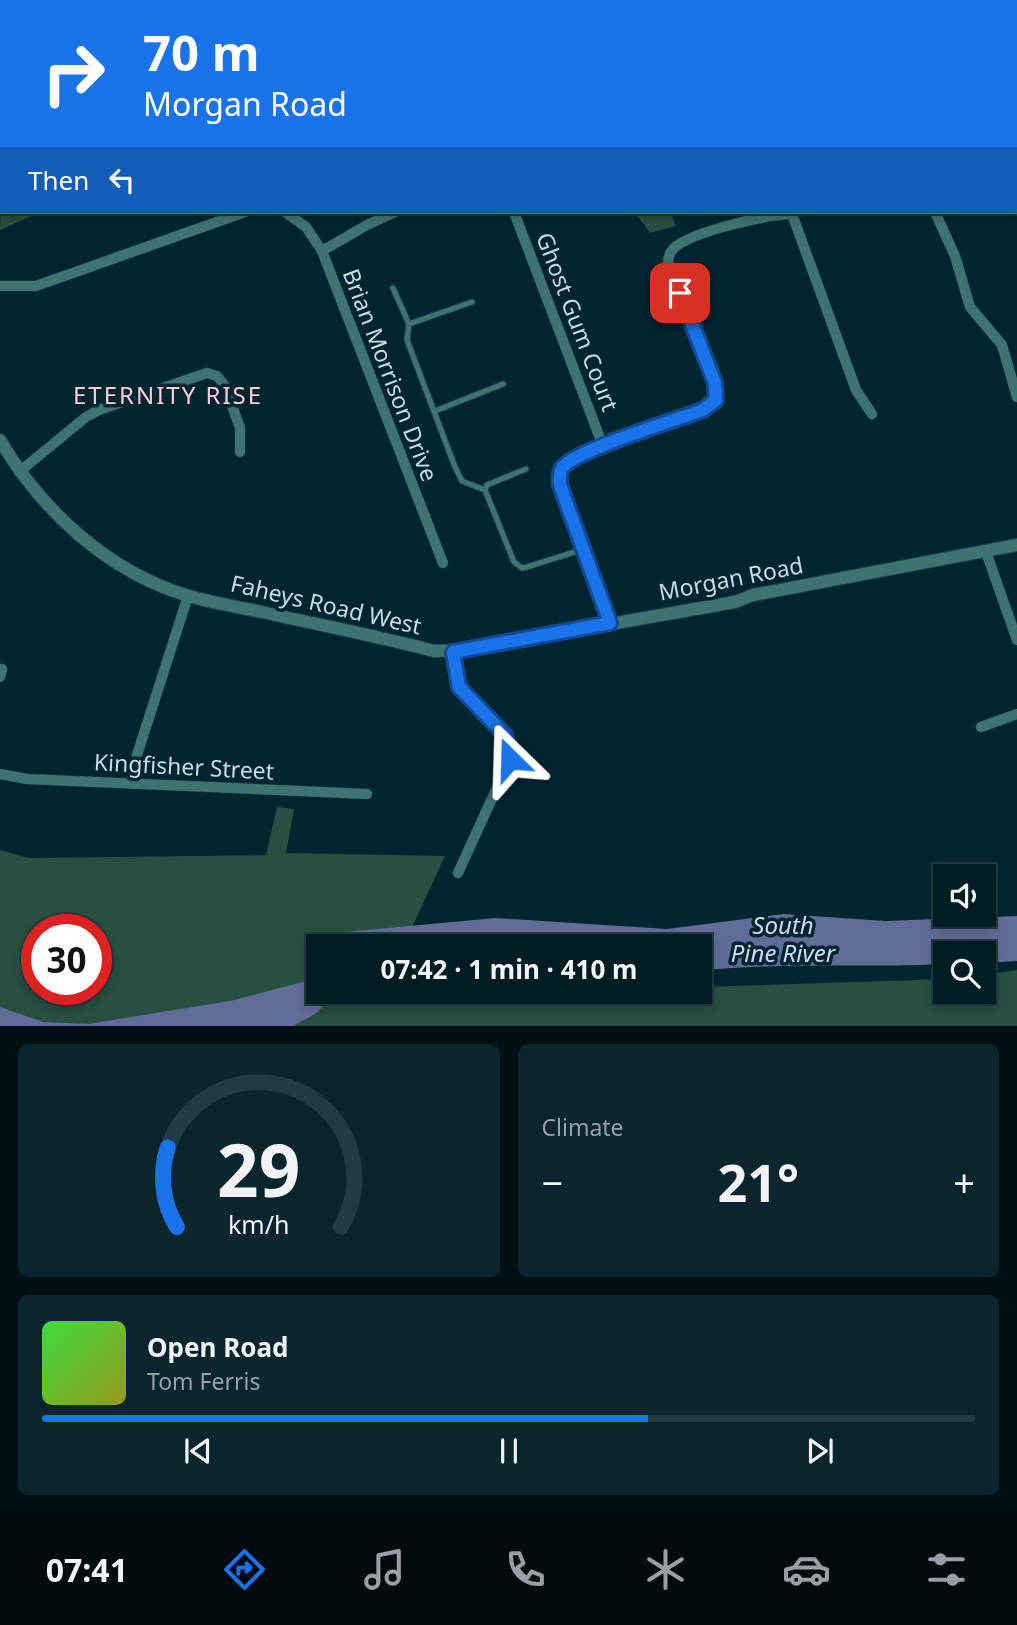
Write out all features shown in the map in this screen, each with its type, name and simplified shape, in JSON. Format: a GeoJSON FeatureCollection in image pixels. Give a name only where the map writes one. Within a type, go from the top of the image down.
{"type":"FeatureCollection","features":[{"type":"Feature","properties":{"kind":"street"},"geometry":{"type":"LineString","coordinates":[[0,286],[36,286],[239,214]]}},
{"type":"Feature","properties":{"kind":"street","name":"Brian Morrison Drive"},"geometry":{"type":"LineString","coordinates":[[288,214],[306,227],[322,251],[443,563]]}},
{"type":"Feature","properties":{"kind":"street"},"geometry":{"type":"LineString","coordinates":[[322,251],[391,214]]}},
{"type":"Feature","properties":{"kind":"street","name":"Ghost Gum Court"},"geometry":{"type":"LineString","coordinates":[[515,214],[603,446]]}},
{"type":"Feature","properties":{"kind":"street"},"geometry":{"type":"LineString","coordinates":[[610,623],[560,485],[562,468],[603,446],[703,410],[716,400],[715,383],[668,263],[671,251],[680,244],[725,227],[786,214]]}},
{"type":"Feature","properties":{"kind":"street"},"geometry":{"type":"LineString","coordinates":[[793,214],[856,390],[872,414]]}},
{"type":"Feature","properties":{"kind":"street"},"geometry":{"type":"LineString","coordinates":[[936,214],[955,256],[970,307],[1002,345],[1017,397]]}},
{"type":"Feature","properties":{"kind":"street"},"geometry":{"type":"LineString","coordinates":[[19,472],[86,417],[207,373],[217,376],[226,386],[240,428],[240,452]]}},
{"type":"Feature","properties":{"kind":"street","name":"Faheys Road West"},"geometry":{"type":"LineString","coordinates":[[0,440],[19,472],[42,500],[74,531],[109,557],[147,579],[188,596],[434,651],[453,652]]}},
{"type":"Feature","properties":{"kind":"street","name":"Morgan Road"},"geometry":{"type":"LineString","coordinates":[[453,652],[735,602],[753,596],[1017,545]]}},
{"type":"Feature","properties":{"kind":"street"},"geometry":{"type":"LineString","coordinates":[[986,552],[1017,640]]}},
{"type":"Feature","properties":{"kind":"street"},"geometry":{"type":"LineString","coordinates":[[133,784],[137,755],[188,596]]}},
{"type":"Feature","properties":{"kind":"street"},"geometry":{"type":"LineString","coordinates":[[453,652],[459,687],[505,735],[510,759],[458,873]]}},
{"type":"Feature","properties":{"kind":"street"},"geometry":{"type":"LineString","coordinates":[[981,727],[1017,714]]}},
{"type":"Feature","properties":{"kind":"street","name":"Kingfisher Street"},"geometry":{"type":"LineString","coordinates":[[0,774],[27,779],[367,794]]}},
{"type":"Feature","properties":{"kind":"lane"},"geometry":{"type":"LineString","coordinates":[[393,288],[409,324],[407,340],[462,481],[485,490],[517,565],[527,567],[584,549]]}},
{"type":"Feature","properties":{"kind":"lane"},"geometry":{"type":"LineString","coordinates":[[409,324],[472,302]]}},
{"type":"Feature","properties":{"kind":"lane"},"geometry":{"type":"LineString","coordinates":[[435,411],[503,384]]}},
{"type":"Feature","properties":{"kind":"lane"},"geometry":{"type":"LineString","coordinates":[[485,490],[487,485],[526,469]]}},
{"type":"Feature","properties":{"kind":"green space"},"geometry":{"type":"Polygon","coordinates":[[[0,214],[36,214],[0,230],[0,214]]]}},
{"type":"Feature","properties":{"kind":"green space"},"geometry":{"type":"Polygon","coordinates":[[[636,214],[672,214],[676,226],[650,233],[636,214]]]}},
{"type":"Feature","properties":{"kind":"green space"},"geometry":{"type":"Polygon","coordinates":[[[277,807],[294,809],[286,853],[445,856],[409,934],[306,934],[306,1004],[712,1004],[712,987],[933,979],[933,1004],[996,1004],[996,973],[1017,970],[1017,1026],[0,1026],[0,850],[28,858],[266,855],[277,807]]]}},
{"type":"Feature","properties":{"kind":"water","name":"South Pine River"},"geometry":{"type":"Polygon","coordinates":[[[783,914],[885,921],[933,919],[933,927],[996,927],[996,917],[1017,916],[1017,961],[996,962],[996,941],[933,941],[933,964],[712,970],[712,934],[324,934],[495,918],[667,929],[783,914]]]}},
{"type":"Feature","properties":{"kind":"water"},"geometry":{"type":"Polygon","coordinates":[[[306,981],[306,1004],[325,1004],[317,1013],[293,1026],[0,1026],[0,1007],[43,1022],[88,1024],[230,1001],[306,981]]]}},
{"type":"Feature","properties":{"kind":"district","name":"ETERNITY RISE"},"geometry":{"type":"Point","coordinates":[168,396]}},
{"type":"Feature","properties":{"kind":"route"},"geometry":{"type":"LineString","coordinates":[[510,759],[505,735],[459,687],[453,652],[610,623],[560,485],[560,475],[562,468],[577,458],[703,410],[716,400],[715,383],[680,293]]}}]}
